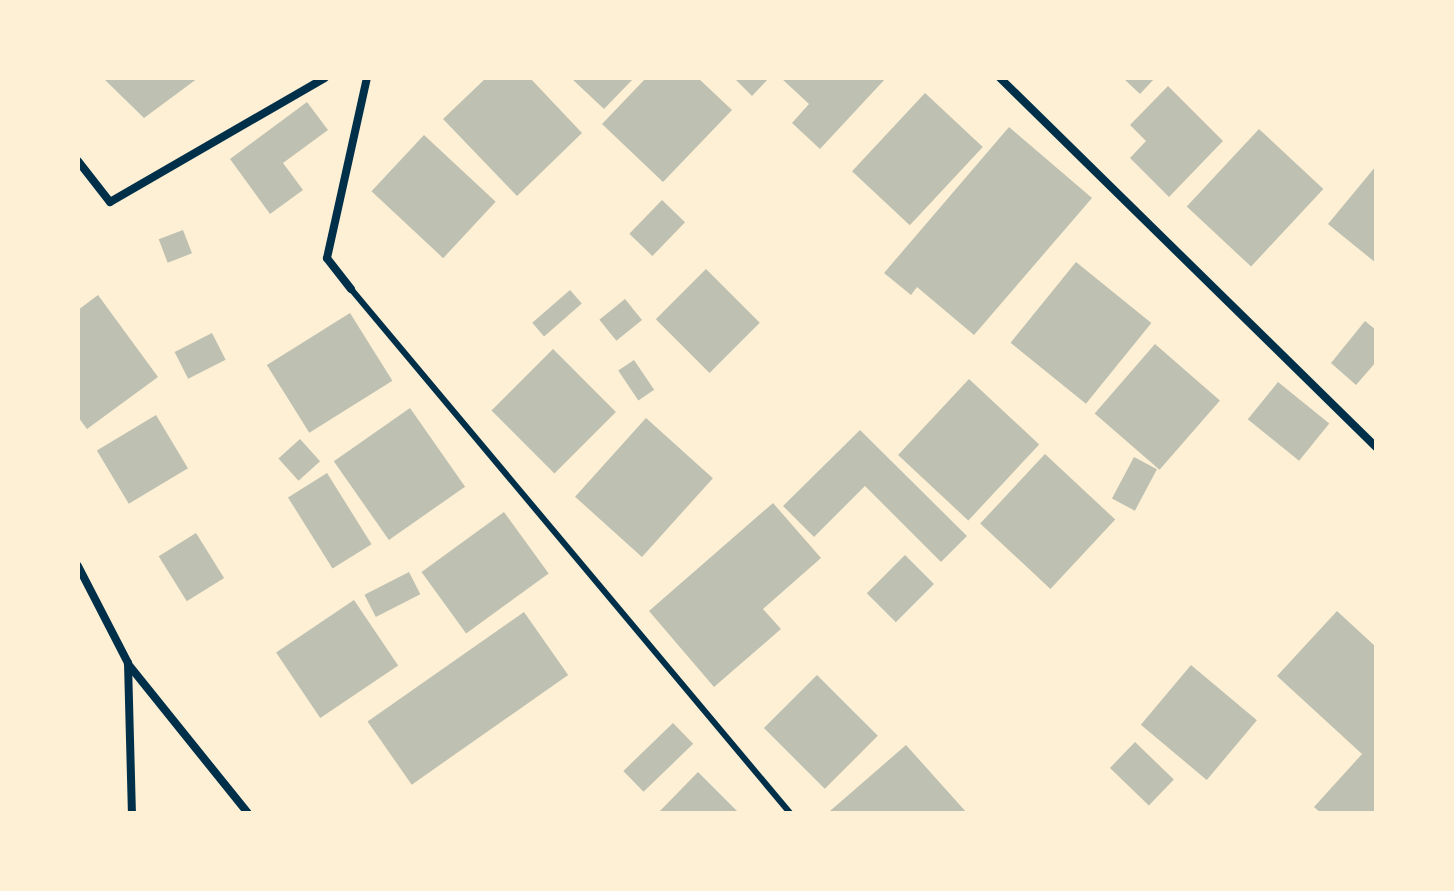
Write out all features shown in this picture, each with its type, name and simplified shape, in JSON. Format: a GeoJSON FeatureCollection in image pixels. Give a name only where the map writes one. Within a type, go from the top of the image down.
{"type":"FeatureCollection","features":[{"type":"Feature","properties":{"kind":"street"},"geometry":{"type":"LineString","coordinates":[[78,161],[110,202],[325,78]]}},
{"type":"Feature","properties":{"kind":"street"},"geometry":{"type":"LineString","coordinates":[[351,289],[327,258],[367,78]]}},
{"type":"Feature","properties":{"kind":"street"},"geometry":{"type":"LineString","coordinates":[[1000,78],[1376,447]]}},
{"type":"Feature","properties":{"kind":"street"},"geometry":{"type":"LineString","coordinates":[[78,566],[128,663],[248,813]]}},
{"type":"Feature","properties":{"kind":"street"},"geometry":{"type":"LineString","coordinates":[[128,663],[132,813]]}},
{"type":"Feature","properties":{"kind":"lane"},"geometry":{"type":"LineString","coordinates":[[351,289],[790,813]]}},
{"type":"Feature","properties":{"kind":"building"},"geometry":{"type":"Polygon","coordinates":[[[103,78],[198,78],[144,118],[103,78]]]}},
{"type":"Feature","properties":{"kind":"building"},"geometry":{"type":"Polygon","coordinates":[[[486,78],[530,78],[582,133],[517,196],[443,119],[486,78]]]}},
{"type":"Feature","properties":{"kind":"building"},"geometry":{"type":"Polygon","coordinates":[[[571,78],[634,78],[604,109],[571,78]]]}},
{"type":"Feature","properties":{"kind":"building"},"geometry":{"type":"Polygon","coordinates":[[[646,78],[698,78],[732,110],[663,182],[602,124],[646,78]]]}},
{"type":"Feature","properties":{"kind":"building"},"geometry":{"type":"Polygon","coordinates":[[[734,78],[769,78],[752,96],[734,78]]]}},
{"type":"Feature","properties":{"kind":"building"},"geometry":{"type":"Polygon","coordinates":[[[781,78],[886,78],[820,149],[792,123],[809,104],[781,78]]]}},
{"type":"Feature","properties":{"kind":"building"},"geometry":{"type":"Polygon","coordinates":[[[1123,78],[1155,78],[1140,94],[1123,78]]]}},
{"type":"Feature","properties":{"kind":"building"},"geometry":{"type":"Polygon","coordinates":[[[1168,86],[1223,141],[1169,197],[1130,158],[1146,141],[1130,125],[1168,86]]]}},
{"type":"Feature","properties":{"kind":"building"},"geometry":{"type":"Polygon","coordinates":[[[925,93],[983,147],[910,225],[852,171],[925,93]]]}},
{"type":"Feature","properties":{"kind":"building"},"geometry":{"type":"Polygon","coordinates":[[[307,102],[328,130],[283,163],[303,190],[270,214],[230,159],[307,102]]]}},
{"type":"Feature","properties":{"kind":"building"},"geometry":{"type":"Polygon","coordinates":[[[1009,127],[1092,198],[974,335],[917,287],[911,295],[884,273],[1009,127]]]}},
{"type":"Feature","properties":{"kind":"building"},"geometry":{"type":"Polygon","coordinates":[[[1259,129],[1323,189],[1251,267],[1187,207],[1259,129]]]}},
{"type":"Feature","properties":{"kind":"building"},"geometry":{"type":"Polygon","coordinates":[[[424,135],[496,202],[443,258],[371,191],[424,135]]]}},
{"type":"Feature","properties":{"kind":"building"},"geometry":{"type":"Polygon","coordinates":[[[1376,166],[1376,263],[1328,224],[1376,166]]]}},
{"type":"Feature","properties":{"kind":"building"},"geometry":{"type":"Polygon","coordinates":[[[662,200],[685,222],[652,256],[629,234],[662,200]]]}},
{"type":"Feature","properties":{"kind":"building"},"geometry":{"type":"Polygon","coordinates":[[[183,230],[192,253],[168,263],[159,239],[183,230]]]}},
{"type":"Feature","properties":{"kind":"building"},"geometry":{"type":"Polygon","coordinates":[[[1076,262],[1151,323],[1086,404],[1011,343],[1076,262]]]}},
{"type":"Feature","properties":{"kind":"building"},"geometry":{"type":"Polygon","coordinates":[[[706,269],[760,323],[710,373],[656,319],[706,269]]]}},
{"type":"Feature","properties":{"kind":"building"},"geometry":{"type":"Polygon","coordinates":[[[570,290],[582,304],[544,336],[532,323],[570,290]]]}},
{"type":"Feature","properties":{"kind":"building"},"geometry":{"type":"Polygon","coordinates":[[[98,295],[158,377],[87,429],[78,417],[78,310],[98,295]]]}},
{"type":"Feature","properties":{"kind":"building"},"geometry":{"type":"Polygon","coordinates":[[[625,299],[642,320],[616,341],[599,320],[625,299]]]}},
{"type":"Feature","properties":{"kind":"building"},"geometry":{"type":"Polygon","coordinates":[[[350,313],[392,381],[309,433],[267,365],[350,313]]]}},
{"type":"Feature","properties":{"kind":"building"},"geometry":{"type":"Polygon","coordinates":[[[1365,321],[1376,330],[1376,362],[1356,385],[1331,363],[1365,321]]]}},
{"type":"Feature","properties":{"kind":"building"},"geometry":{"type":"Polygon","coordinates":[[[212,333],[226,360],[188,379],[175,352],[212,333]]]}},
{"type":"Feature","properties":{"kind":"building"},"geometry":{"type":"Polygon","coordinates":[[[1155,344],[1220,400],[1160,470],[1095,413],[1155,344]]]}},
{"type":"Feature","properties":{"kind":"building"},"geometry":{"type":"Polygon","coordinates":[[[553,349],[616,412],[554,473],[491,411],[553,349]]]}},
{"type":"Feature","properties":{"kind":"building"},"geometry":{"type":"Polygon","coordinates":[[[634,360],[654,390],[638,400],[618,371],[634,360]]]}},
{"type":"Feature","properties":{"kind":"building"},"geometry":{"type":"Polygon","coordinates":[[[969,379],[1039,444],[968,521],[898,455],[969,379]]]}},
{"type":"Feature","properties":{"kind":"building"},"geometry":{"type":"Polygon","coordinates":[[[1278,382],[1329,424],[1299,461],[1248,419],[1278,382]]]}},
{"type":"Feature","properties":{"kind":"building"},"geometry":{"type":"Polygon","coordinates":[[[410,408],[465,487],[389,540],[334,461],[410,408]]]}},
{"type":"Feature","properties":{"kind":"building"},"geometry":{"type":"Polygon","coordinates":[[[156,415],[188,468],[129,504],[97,451],[156,415]]]}},
{"type":"Feature","properties":{"kind":"building"},"geometry":{"type":"Polygon","coordinates":[[[646,418],[713,478],[642,557],[575,497],[646,418]]]}},
{"type":"Feature","properties":{"kind":"building"},"geometry":{"type":"Polygon","coordinates":[[[860,430],[967,536],[941,562],[865,486],[814,537],[783,506],[860,430]]]}},
{"type":"Feature","properties":{"kind":"building"},"geometry":{"type":"Polygon","coordinates":[[[300,439],[320,461],[299,481],[278,458],[300,439]]]}},
{"type":"Feature","properties":{"kind":"building"},"geometry":{"type":"Polygon","coordinates":[[[1045,454],[1115,519],[1050,589],[980,523],[1045,454]]]}},
{"type":"Feature","properties":{"kind":"building"},"geometry":{"type":"Polygon","coordinates":[[[1134,457],[1157,469],[1135,511],[1112,498],[1134,457]]]}},
{"type":"Feature","properties":{"kind":"building"},"geometry":{"type":"Polygon","coordinates":[[[327,473],[372,544],[333,569],[288,497],[327,473]]]}},
{"type":"Feature","properties":{"kind":"building"},"geometry":{"type":"Polygon","coordinates":[[[773,503],[821,558],[763,609],[781,629],[714,687],[649,611],[773,503]]]}},
{"type":"Feature","properties":{"kind":"building"},"geometry":{"type":"Polygon","coordinates":[[[504,512],[549,573],[466,633],[421,572],[504,512]]]}},
{"type":"Feature","properties":{"kind":"building"},"geometry":{"type":"Polygon","coordinates":[[[196,533],[224,578],[187,601],[159,556],[196,533]]]}},
{"type":"Feature","properties":{"kind":"building"},"geometry":{"type":"Polygon","coordinates":[[[905,555],[934,584],[896,622],[867,593],[905,555]]]}},
{"type":"Feature","properties":{"kind":"building"},"geometry":{"type":"Polygon","coordinates":[[[409,572],[420,594],[376,617],[364,595],[409,572]]]}},
{"type":"Feature","properties":{"kind":"building"},"geometry":{"type":"Polygon","coordinates":[[[354,600],[398,665],[320,718],[276,653],[354,600]]]}},
{"type":"Feature","properties":{"kind":"building"},"geometry":{"type":"Polygon","coordinates":[[[1337,611],[1376,647],[1376,813],[1321,813],[1314,807],[1362,754],[1277,676],[1337,611]]]}},
{"type":"Feature","properties":{"kind":"building"},"geometry":{"type":"Polygon","coordinates":[[[524,612],[568,675],[412,785],[368,722],[524,612]]]}},
{"type":"Feature","properties":{"kind":"building"},"geometry":{"type":"Polygon","coordinates":[[[1191,665],[1257,720],[1207,780],[1141,725],[1191,665]]]}},
{"type":"Feature","properties":{"kind":"building"},"geometry":{"type":"Polygon","coordinates":[[[817,675],[878,736],[825,789],[764,728],[817,675]]]}},
{"type":"Feature","properties":{"kind":"building"},"geometry":{"type":"Polygon","coordinates":[[[673,723],[693,744],[644,792],[623,771],[673,723]]]}},
{"type":"Feature","properties":{"kind":"building"},"geometry":{"type":"Polygon","coordinates":[[[1135,742],[1174,780],[1149,805],[1110,768],[1135,742]]]}},
{"type":"Feature","properties":{"kind":"building"},"geometry":{"type":"Polygon","coordinates":[[[906,745],[967,813],[830,811],[906,745]]]}},
{"type":"Feature","properties":{"kind":"building"},"geometry":{"type":"Polygon","coordinates":[[[698,772],[739,813],[658,813],[698,772]]]}}]}
